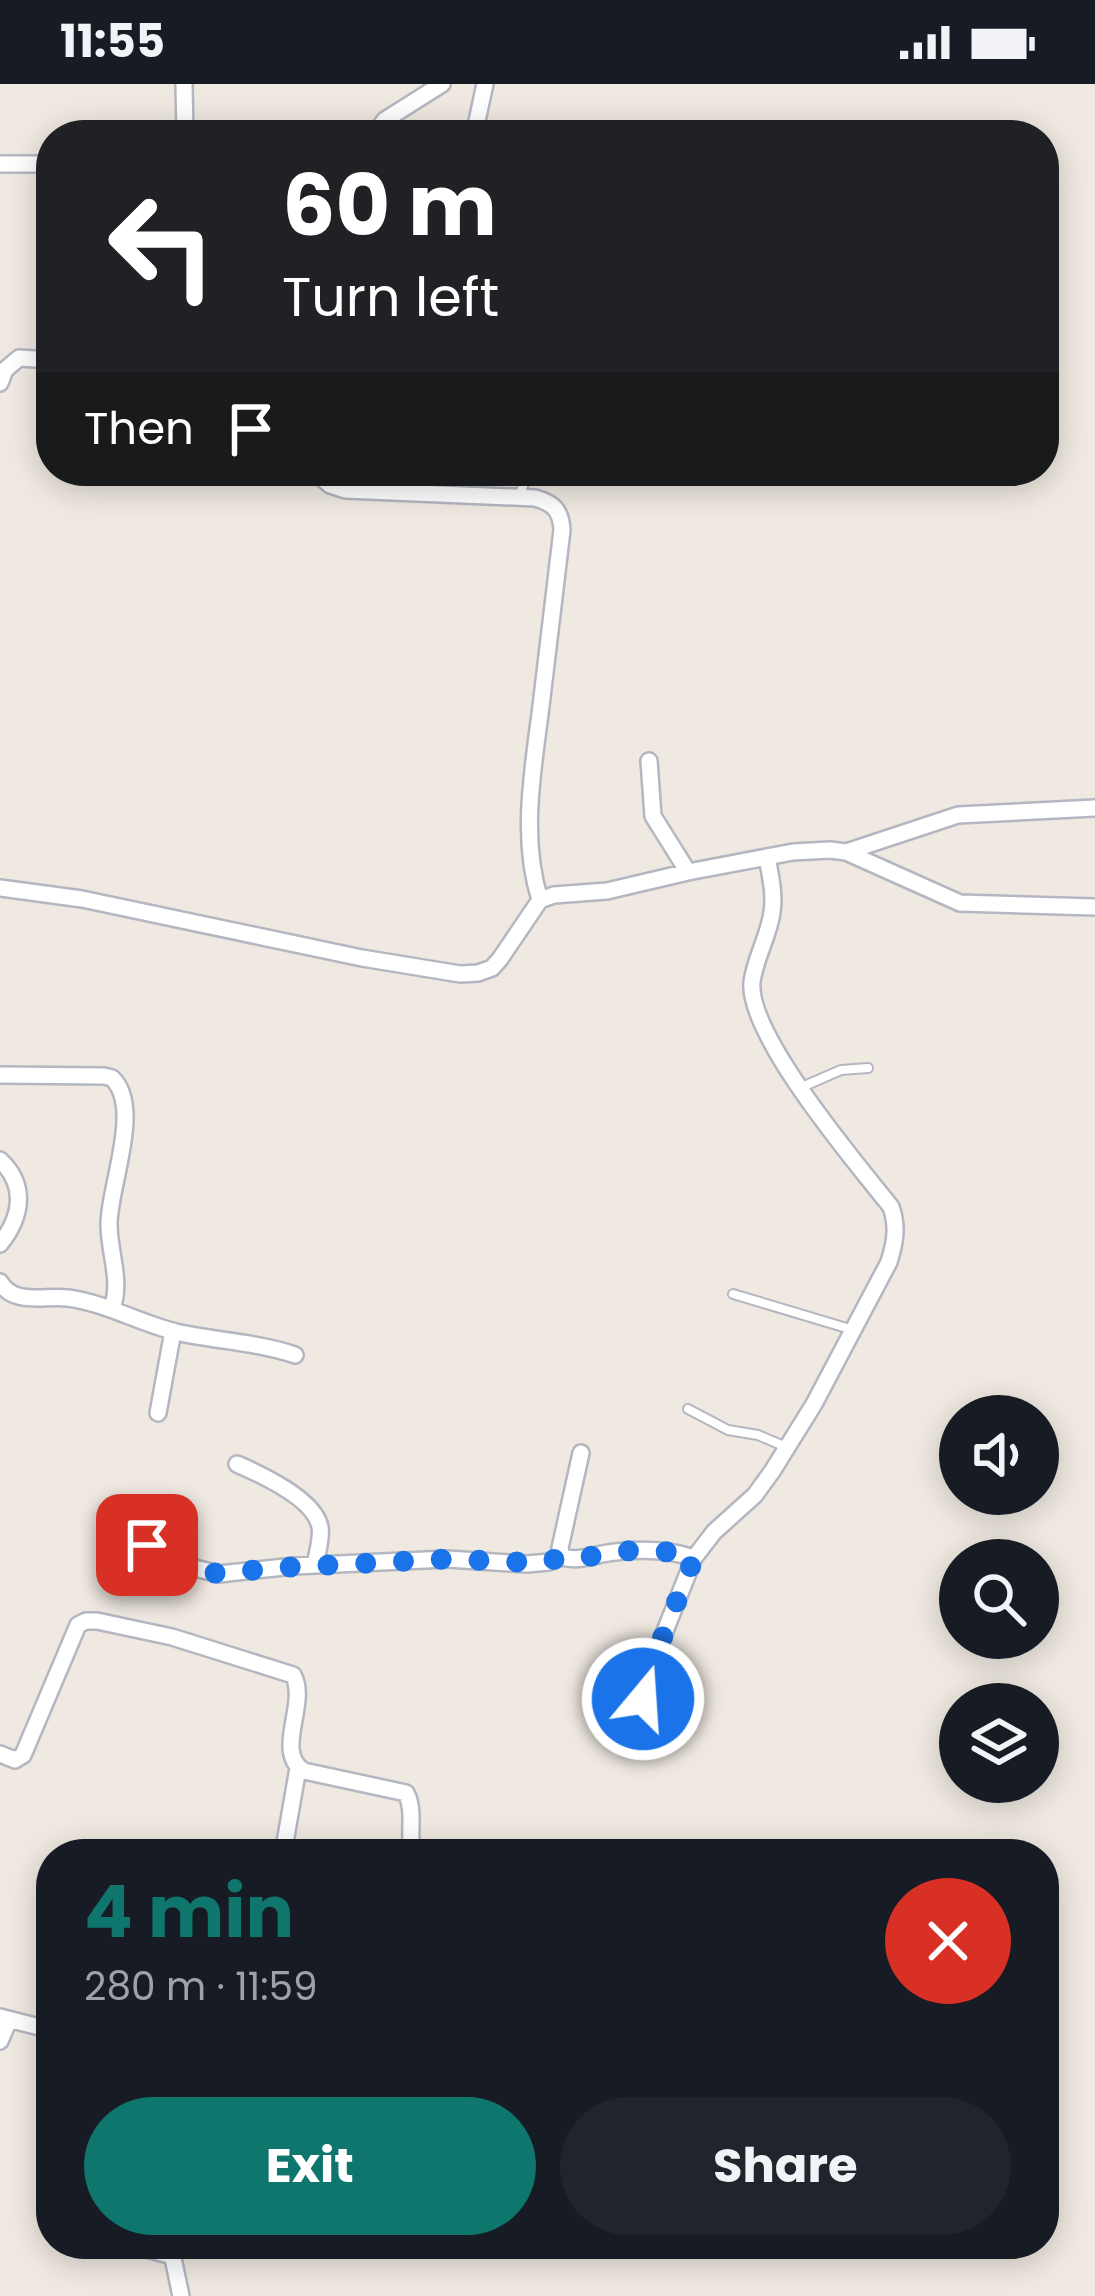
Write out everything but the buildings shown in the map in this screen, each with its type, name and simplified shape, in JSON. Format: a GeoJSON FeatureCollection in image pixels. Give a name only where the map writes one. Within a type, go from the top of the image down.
{"type":"FeatureCollection","features":[{"type":"Feature","properties":{"kind":"street"},"geometry":{"type":"LineString","coordinates":[[184,84],[185,120]]}},
{"type":"Feature","properties":{"kind":"street"},"geometry":{"type":"LineString","coordinates":[[385,120],[442,84]]}},
{"type":"Feature","properties":{"kind":"street"},"geometry":{"type":"LineString","coordinates":[[477,120],[485,84]]}},
{"type":"Feature","properties":{"kind":"street"},"geometry":{"type":"LineString","coordinates":[[0,164],[36,164]]}},
{"type":"Feature","properties":{"kind":"street"},"geometry":{"type":"LineString","coordinates":[[2,374],[19,358],[36,359]]}},
{"type":"Feature","properties":{"kind":"street"},"geometry":{"type":"LineString","coordinates":[[333,486],[518,497],[547,501],[561,516],[528,831],[540,900]]}},
{"type":"Feature","properties":{"kind":"street"},"geometry":{"type":"LineString","coordinates":[[649,761],[653,816],[688,872]]}},
{"type":"Feature","properties":{"kind":"street"},"geometry":{"type":"LineString","coordinates":[[0,888],[82,899],[362,958],[478,973],[492,968],[540,900],[554,895],[607,891],[793,852],[846,852],[958,815],[1095,808]]}},
{"type":"Feature","properties":{"kind":"street"},"geometry":{"type":"LineString","coordinates":[[846,852],[960,902],[1095,907]]}},
{"type":"Feature","properties":{"kind":"street"},"geometry":{"type":"LineString","coordinates":[[643,1699],[694,1558],[754,1495],[787,1448],[894,1247],[891,1207],[816,1113],[764,1028],[752,981],[772,914],[766,857]]}},
{"type":"Feature","properties":{"kind":"street"},"geometry":{"type":"LineString","coordinates":[[0,1076],[104,1076],[122,1089],[124,1128],[109,1220],[117,1278],[112,1309]]}},
{"type":"Feature","properties":{"kind":"street"},"geometry":{"type":"LineString","coordinates":[[0,1160],[17,1178],[19,1191],[9,1234],[0,1244]]}},
{"type":"Feature","properties":{"kind":"street"},"geometry":{"type":"LineString","coordinates":[[0,1282],[18,1298],[71,1299],[173,1331],[296,1355]]}},
{"type":"Feature","properties":{"kind":"street"},"geometry":{"type":"LineString","coordinates":[[158,1413],[173,1331]]}},
{"type":"Feature","properties":{"kind":"street"},"geometry":{"type":"LineString","coordinates":[[580,1453],[562,1557],[645,1550],[694,1558]]}},
{"type":"Feature","properties":{"kind":"street"},"geometry":{"type":"LineString","coordinates":[[237,1464],[292,1493],[316,1517],[320,1530],[315,1565]]}},
{"type":"Feature","properties":{"kind":"street"},"geometry":{"type":"LineString","coordinates":[[119,1538],[175,1551],[195,1568],[219,1574],[447,1559],[527,1564],[562,1557]]}},
{"type":"Feature","properties":{"kind":"street"},"geometry":{"type":"LineString","coordinates":[[0,1754],[15,1760],[23,1755],[78,1624],[97,1621],[172,1637],[293,1676],[299,1692],[290,1751],[293,1762],[298,1768],[406,1793],[412,1806],[410,1839]]}},
{"type":"Feature","properties":{"kind":"street"},"geometry":{"type":"LineString","coordinates":[[286,1839],[298,1768]]}},
{"type":"Feature","properties":{"kind":"street"},"geometry":{"type":"LineString","coordinates":[[0,2041],[4,2018],[36,2026]]}},
{"type":"Feature","properties":{"kind":"street"},"geometry":{"type":"LineString","coordinates":[[174,2259],[181,2296]]}},
{"type":"Feature","properties":{"kind":"lane"},"geometry":{"type":"LineString","coordinates":[[518,497],[523,486]]}},
{"type":"Feature","properties":{"kind":"lane"},"geometry":{"type":"LineString","coordinates":[[800,1088],[841,1070],[868,1068]]}},
{"type":"Feature","properties":{"kind":"lane"},"geometry":{"type":"LineString","coordinates":[[733,1294],[852,1330]]}},
{"type":"Feature","properties":{"kind":"lane"},"geometry":{"type":"LineString","coordinates":[[688,1409],[728,1430],[787,1448]]}},
{"type":"Feature","properties":{"kind":"route"},"geometry":{"type":"LineString","coordinates":[[147,1545],[175,1551],[195,1568],[219,1574],[447,1559],[511,1564],[626,1551],[680,1553],[694,1558],[643,1699]]}}]}
